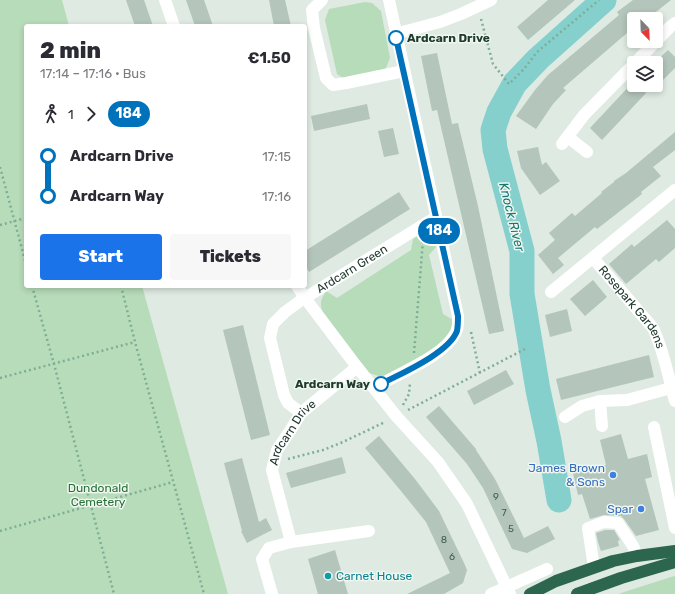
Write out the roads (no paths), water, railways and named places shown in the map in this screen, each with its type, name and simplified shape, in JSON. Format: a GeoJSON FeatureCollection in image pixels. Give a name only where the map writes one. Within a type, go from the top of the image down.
{"type":"FeatureCollection","features":[{"type":"Feature","properties":{"kind":"highway"},"geometry":{"type":"LineString","coordinates":[[530,594],[556,581],[613,561],[637,556],[675,552]]}},
{"type":"Feature","properties":{"kind":"highway"},"geometry":{"type":"LineString","coordinates":[[577,594],[621,578],[675,562]]}},
{"type":"Feature","properties":{"kind":"street"},"geometry":{"type":"LineString","coordinates":[[165,0],[173,24]]}},
{"type":"Feature","properties":{"kind":"street"},"geometry":{"type":"LineString","coordinates":[[322,0],[312,10],[314,28],[326,78],[333,84],[346,83],[404,71]]}},
{"type":"Feature","properties":{"kind":"street"},"geometry":{"type":"LineString","coordinates":[[374,388],[432,356],[450,342],[456,333],[458,325],[458,316],[395,34],[389,0]]}},
{"type":"Feature","properties":{"kind":"street"},"geometry":{"type":"LineString","coordinates":[[395,34],[440,22],[462,14],[491,0]]}},
{"type":"Feature","properties":{"kind":"street"},"geometry":{"type":"LineString","coordinates":[[641,56],[675,23]]}},
{"type":"Feature","properties":{"kind":"street"},"geometry":{"type":"LineString","coordinates":[[587,152],[565,141],[584,115],[627,70]]}},
{"type":"Feature","properties":{"kind":"street"},"geometry":{"type":"LineString","coordinates":[[551,292],[675,190]]}},
{"type":"Feature","properties":{"kind":"street","name":"Ardcarn Green"},"geometry":{"type":"LineString","coordinates":[[301,413],[288,403],[284,395],[270,338],[273,324],[285,312],[305,298],[436,218]]}},
{"type":"Feature","properties":{"kind":"street","name":"Rosepark Gardens"},"geometry":{"type":"LineString","coordinates":[[593,258],[653,328],[670,358],[672,388],[675,401]]}},
{"type":"Feature","properties":{"kind":"street"},"geometry":{"type":"LineString","coordinates":[[298,288],[357,367],[397,416],[438,462],[467,504],[508,590]]}},
{"type":"Feature","properties":{"kind":"street","name":"Ardcarn Drive"},"geometry":{"type":"LineString","coordinates":[[291,542],[272,470],[277,450],[301,413],[357,367]]}},
{"type":"Feature","properties":{"kind":"street"},"geometry":{"type":"LineString","coordinates":[[565,417],[582,406],[600,401],[627,400],[672,388]]}},
{"type":"Feature","properties":{"kind":"street"},"geometry":{"type":"LineString","coordinates":[[600,401],[602,426]]}},
{"type":"Feature","properties":{"kind":"street"},"geometry":{"type":"LineString","coordinates":[[654,427],[675,528]]}},
{"type":"Feature","properties":{"kind":"street"},"geometry":{"type":"LineString","coordinates":[[594,567],[588,528],[604,522],[618,523],[633,546],[637,556]]}},
{"type":"Feature","properties":{"kind":"street"},"geometry":{"type":"LineString","coordinates":[[272,594],[262,559],[269,548],[291,542],[370,531]]}},
{"type":"Feature","properties":{"kind":"street"},"geometry":{"type":"LineString","coordinates":[[491,594],[508,590],[548,569]]}},
{"type":"Feature","properties":{"kind":"waterway","name":"Knock River"},"geometry":{"type":"LineString","coordinates":[[559,500],[549,441],[538,390],[522,294],[522,251],[495,149],[493,130],[499,112],[515,83],[538,59],[604,0]]}},
{"type":"Feature","properties":{"kind":"place","name":"Ardcarn Drive"},"geometry":{"type":"Point","coordinates":[396,38]}},
{"type":"Feature","properties":{"kind":"place","name":"Ardcarn Way"},"geometry":{"type":"Point","coordinates":[381,384]}},
{"type":"Feature","properties":{"kind":"place","name":"James Brown & Sons"},"geometry":{"type":"Point","coordinates":[613,475]}},
{"type":"Feature","properties":{"kind":"place","name":"Spar"},"geometry":{"type":"Point","coordinates":[641,509]}},
{"type":"Feature","properties":{"kind":"place","name":"Carnet House"},"geometry":{"type":"Point","coordinates":[328,576]}},
{"type":"Feature","properties":{"kind":"park label","name":"Dundonald Cemetery"},"geometry":{"type":"Point","coordinates":[98,495]}}]}
